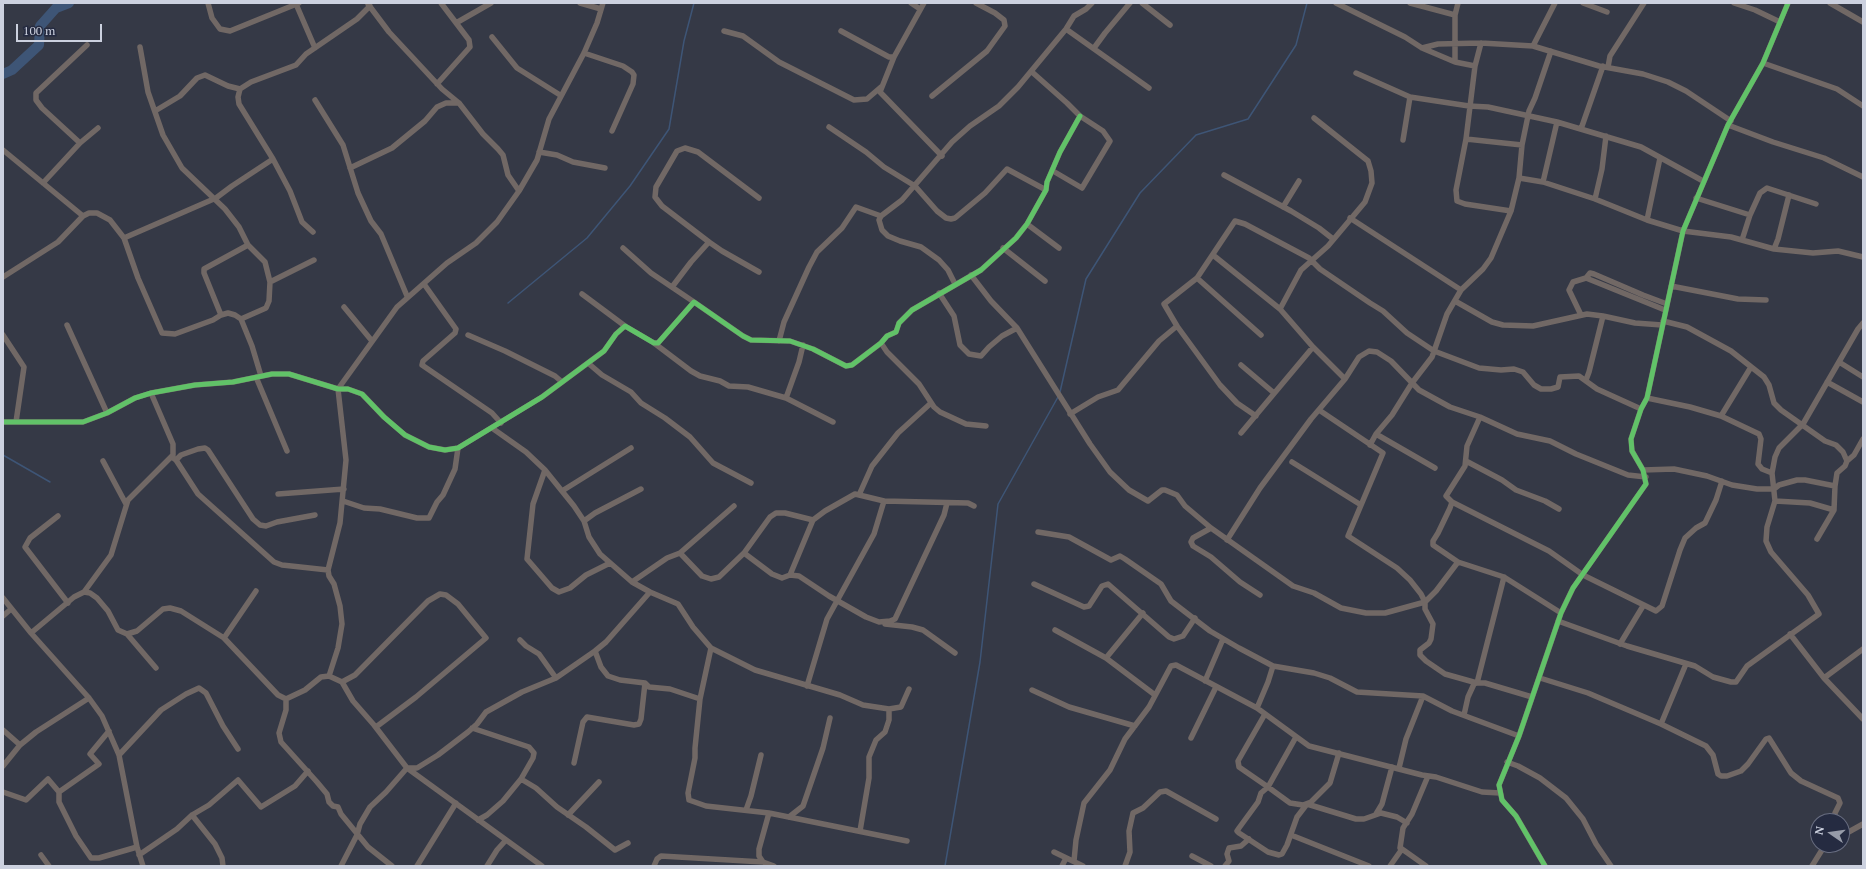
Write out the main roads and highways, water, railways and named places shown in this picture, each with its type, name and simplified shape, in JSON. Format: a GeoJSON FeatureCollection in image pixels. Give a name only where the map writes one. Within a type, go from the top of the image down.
{"type":"FeatureCollection","features":[{"type":"Feature","properties":{"kind":"waterway"},"geometry":{"type":"LineString","coordinates":[[3,74],[12,70],[39,45],[40,26],[56,8],[69,3]]}},
{"type":"Feature","properties":{"kind":"waterway"},"geometry":{"type":"LineString","coordinates":[[508,303],[587,238],[630,186],[669,129],[684,41],[694,3]]}},
{"type":"Feature","properties":{"kind":"waterway"},"geometry":{"type":"LineString","coordinates":[[1060,392],[1086,279],[1140,193],[1196,135],[1248,119],[1296,45],[1307,3]]}},
{"type":"Feature","properties":{"kind":"waterway"},"geometry":{"type":"LineString","coordinates":[[945,866],[980,662],[998,504],[1058,397]]}},
{"type":"Feature","properties":{"kind":"waterway"},"geometry":{"type":"LineString","coordinates":[[3,455],[50,482]]}}]}
